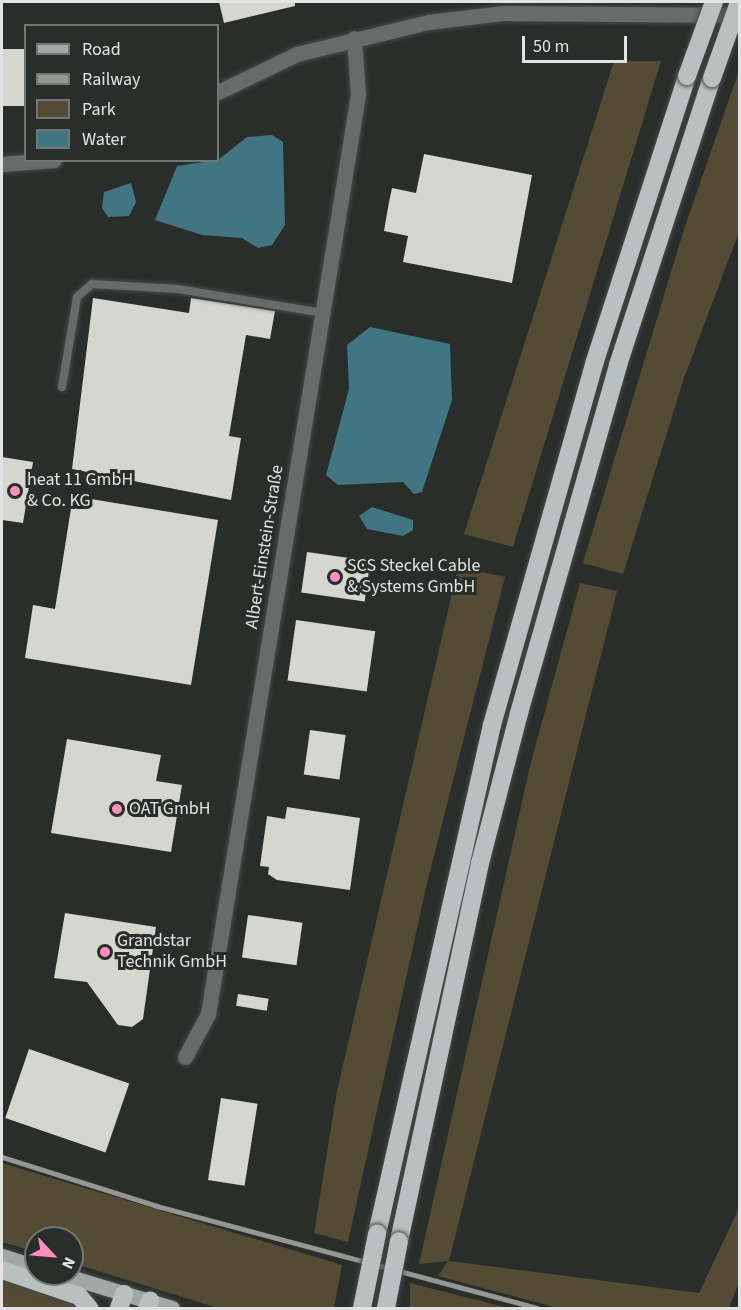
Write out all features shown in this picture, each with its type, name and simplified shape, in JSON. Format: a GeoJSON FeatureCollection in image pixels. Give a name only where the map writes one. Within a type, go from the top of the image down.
{"type":"FeatureCollection","features":[{"type":"Feature","properties":{"kind":"highway"},"geometry":{"type":"LineString","coordinates":[[362,1308],[376,1234],[492,725],[595,361],[687,76],[714,2]]}},
{"type":"Feature","properties":{"kind":"highway"},"geometry":{"type":"LineString","coordinates":[[386,1308],[480,863],[519,713],[618,365],[739,2]]}},
{"type":"Feature","properties":{"kind":"highway"},"geometry":{"type":"LineString","coordinates":[[2,1270],[79,1296],[89,1308]]}},
{"type":"Feature","properties":{"kind":"main road"},"geometry":{"type":"LineString","coordinates":[[2,1256],[24,1263]]}},
{"type":"Feature","properties":{"kind":"main road"},"geometry":{"type":"LineString","coordinates":[[84,1284],[122,1301],[172,1308]]}},
{"type":"Feature","properties":{"kind":"street"},"geometry":{"type":"LineString","coordinates":[[219,92],[297,54],[354,38],[504,7],[670,18],[740,15]]}},
{"type":"Feature","properties":{"kind":"street","name":"Albert-Einstein-Straße"},"geometry":{"type":"LineString","coordinates":[[185,1057],[208,1014],[358,95],[354,38]]}},
{"type":"Feature","properties":{"kind":"street"},"geometry":{"type":"LineString","coordinates":[[2,164],[28,162]]}},
{"type":"Feature","properties":{"kind":"lane"},"geometry":{"type":"LineString","coordinates":[[62,387],[77,297],[92,284],[178,289],[323,313]]}},
{"type":"Feature","properties":{"kind":"green space"},"geometry":{"type":"Polygon","coordinates":[[[614,61],[661,61],[513,547],[464,534],[614,61]]]}},
{"type":"Feature","properties":{"kind":"green space"},"geometry":{"type":"Polygon","coordinates":[[[739,71],[739,232],[684,378],[623,574],[583,563],[685,226],[739,71]]]}},
{"type":"Feature","properties":{"kind":"green space"},"geometry":{"type":"Polygon","coordinates":[[[458,567],[505,577],[427,883],[348,1242],[314,1233],[337,1091],[458,567]]]}},
{"type":"Feature","properties":{"kind":"green space"},"geometry":{"type":"Polygon","coordinates":[[[580,583],[617,591],[449,1261],[699,1293],[739,1208],[739,1282],[729,1308],[558,1308],[438,1276],[448,1261],[419,1264],[530,766],[580,583]]]}},
{"type":"Feature","properties":{"kind":"green space"},"geometry":{"type":"Polygon","coordinates":[[[2,1163],[342,1265],[334,1308],[218,1308],[84,1267],[84,1226],[24,1226],[24,1248],[2,1242],[2,1163]]]}},
{"type":"Feature","properties":{"kind":"green space"},"geometry":{"type":"Polygon","coordinates":[[[2,1278],[64,1298],[77,1308],[2,1308],[2,1278]]]}},
{"type":"Feature","properties":{"kind":"green space"},"geometry":{"type":"Polygon","coordinates":[[[410,1283],[465,1297],[508,1308],[410,1308],[410,1283]]]}},
{"type":"Feature","properties":{"kind":"water"},"geometry":{"type":"Polygon","coordinates":[[[272,135],[283,142],[285,225],[272,245],[258,248],[242,238],[202,235],[155,220],[177,166],[219,162],[219,159],[247,137],[272,135]]]}},
{"type":"Feature","properties":{"kind":"water"},"geometry":{"type":"Polygon","coordinates":[[[131,183],[136,202],[129,216],[108,217],[102,208],[104,192],[131,183]]]}},
{"type":"Feature","properties":{"kind":"water"},"geometry":{"type":"Polygon","coordinates":[[[370,327],[450,344],[452,400],[422,492],[414,494],[403,482],[338,485],[326,475],[349,389],[347,345],[370,327]]]}},
{"type":"Feature","properties":{"kind":"water"},"geometry":{"type":"Polygon","coordinates":[[[372,507],[413,520],[413,530],[403,536],[367,529],[359,516],[372,507]]]}},
{"type":"Feature","properties":{"kind":"building"},"geometry":{"type":"Polygon","coordinates":[[[219,2],[295,2],[295,6],[224,23],[219,2]]]}},
{"type":"Feature","properties":{"kind":"building"},"geometry":{"type":"Polygon","coordinates":[[[2,49],[24,49],[24,106],[2,106],[2,49]]]}},
{"type":"Feature","properties":{"kind":"building"},"geometry":{"type":"Polygon","coordinates":[[[424,154],[532,175],[512,283],[403,262],[408,236],[384,231],[389,202],[392,188],[416,193],[424,154]]]}},
{"type":"Feature","properties":{"kind":"building"},"geometry":{"type":"Polygon","coordinates":[[[93,298],[189,313],[191,298],[275,311],[270,339],[246,335],[229,436],[241,438],[231,500],[72,469],[93,298]]]}},
{"type":"Feature","properties":{"kind":"building","name":"heat 11 GmbH & Co. KG"},"geometry":{"type":"Polygon","coordinates":[[[2,457],[33,462],[23,523],[2,520],[2,457]]]}},
{"type":"Feature","properties":{"kind":"building"},"geometry":{"type":"Polygon","coordinates":[[[73,496],[218,520],[191,685],[25,658],[33,605],[55,609],[73,496]]]}},
{"type":"Feature","properties":{"kind":"building","name":"SCS Steckel Cable & Systems GmbH"},"geometry":{"type":"Polygon","coordinates":[[[307,552],[370,561],[365,602],[301,593],[307,552]]]}},
{"type":"Feature","properties":{"kind":"building"},"geometry":{"type":"Polygon","coordinates":[[[296,620],[375,631],[367,692],[288,680],[296,620]]]}},
{"type":"Feature","properties":{"kind":"building"},"geometry":{"type":"Polygon","coordinates":[[[310,730],[346,735],[339,780],[304,775],[310,730]]]}},
{"type":"Feature","properties":{"kind":"building","name":"OAT GmbH"},"geometry":{"type":"Polygon","coordinates":[[[67,739],[161,755],[156,781],[182,785],[171,852],[51,833],[67,739]]]}},
{"type":"Feature","properties":{"kind":"building"},"geometry":{"type":"Polygon","coordinates":[[[287,807],[360,818],[350,890],[277,880],[268,874],[269,867],[260,866],[267,816],[285,819],[287,807]]]}},
{"type":"Feature","properties":{"kind":"building","name":"Grandstar Technik GmbH"},"geometry":{"type":"Polygon","coordinates":[[[65,913],[156,927],[143,1019],[132,1027],[118,1025],[87,982],[54,978],[65,913]]]}},
{"type":"Feature","properties":{"kind":"building"},"geometry":{"type":"Polygon","coordinates":[[[248,915],[302,923],[296,965],[242,958],[248,915]]]}},
{"type":"Feature","properties":{"kind":"building"},"geometry":{"type":"Polygon","coordinates":[[[238,994],[269,999],[267,1011],[236,1006],[238,994]]]}},
{"type":"Feature","properties":{"kind":"building"},"geometry":{"type":"Polygon","coordinates":[[[29,1049],[129,1084],[105,1153],[5,1118],[29,1049]]]}},
{"type":"Feature","properties":{"kind":"building"},"geometry":{"type":"Polygon","coordinates":[[[221,1098],[258,1104],[245,1186],[208,1180],[221,1098]]]}},
{"type":"Feature","properties":{"kind":"railway"},"geometry":{"type":"LineString","coordinates":[[2,1157],[157,1206],[537,1308]]}},
{"type":"Feature","properties":{"kind":"place","name":"heat 11 GmbH & Co. KG"},"geometry":{"type":"Point","coordinates":[15,491]}},
{"type":"Feature","properties":{"kind":"place","name":"SCS Steckel Cable & Systems GmbH"},"geometry":{"type":"Point","coordinates":[335,577]}},
{"type":"Feature","properties":{"kind":"place","name":"OAT GmbH"},"geometry":{"type":"Point","coordinates":[117,809]}},
{"type":"Feature","properties":{"kind":"place","name":"Grandstar Technik GmbH"},"geometry":{"type":"Point","coordinates":[105,952]}}]}
